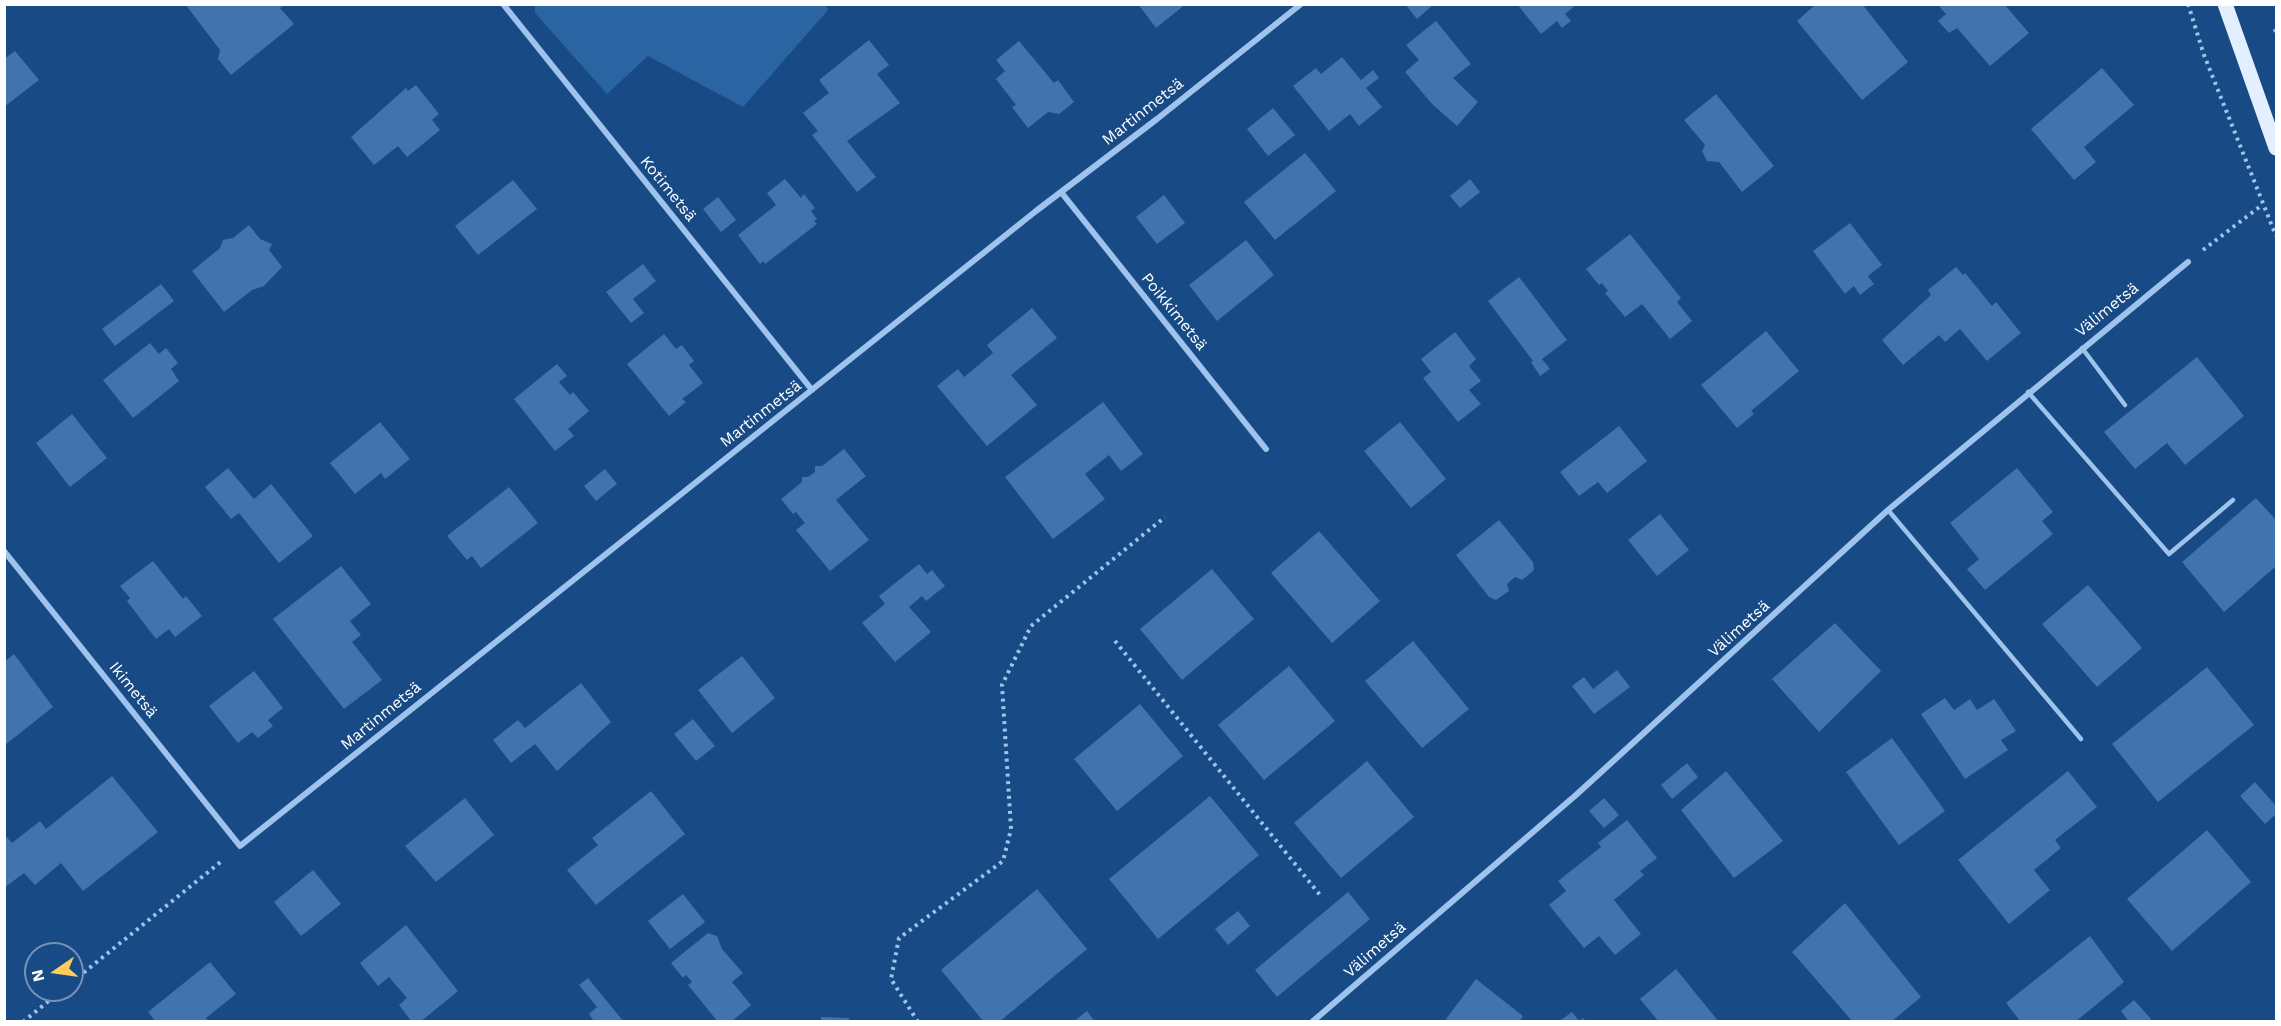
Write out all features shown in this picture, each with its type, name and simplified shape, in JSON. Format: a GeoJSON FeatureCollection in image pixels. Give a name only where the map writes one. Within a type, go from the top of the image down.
{"type":"FeatureCollection","features":[{"type":"Feature","properties":{"kind":"main road"},"geometry":{"type":"LineString","coordinates":[[2225,4],[2275,139]]}},
{"type":"Feature","properties":{"kind":"street","name":"Kotimetsä"},"geometry":{"type":"LineString","coordinates":[[503,4],[812,390]]}},
{"type":"Feature","properties":{"kind":"street","name":"Martinmetsä"},"geometry":{"type":"LineString","coordinates":[[240,846],[1060,192],[1301,4]]}},
{"type":"Feature","properties":{"kind":"street","name":"Poikkimetsä"},"geometry":{"type":"LineString","coordinates":[[1060,192],[1266,449]]}},
{"type":"Feature","properties":{"kind":"street","name":"Välimetsä"},"geometry":{"type":"LineString","coordinates":[[1312,1022],[1576,795],[1888,510],[2188,262]]}},
{"type":"Feature","properties":{"kind":"street","name":"Ikimetsä"},"geometry":{"type":"LineString","coordinates":[[4,551],[240,846]]}},
{"type":"Feature","properties":{"kind":"lane"},"geometry":{"type":"LineString","coordinates":[[2082,348],[2125,405]]}},
{"type":"Feature","properties":{"kind":"lane"},"geometry":{"type":"LineString","coordinates":[[2028,392],[2169,554],[2233,500]]}},
{"type":"Feature","properties":{"kind":"lane"},"geometry":{"type":"LineString","coordinates":[[1888,510],[2081,739]]}},
{"type":"Feature","properties":{"kind":"path"},"geometry":{"type":"LineString","coordinates":[[2188,4],[2262,205],[2277,236]]}},
{"type":"Feature","properties":{"kind":"path"},"geometry":{"type":"LineString","coordinates":[[2188,262],[2262,205]]}},
{"type":"Feature","properties":{"kind":"path"},"geometry":{"type":"LineString","coordinates":[[918,1022],[891,979],[899,938],[1003,861],[1011,829],[1002,685],[1031,626],[1165,517]]}},
{"type":"Feature","properties":{"kind":"path"},"geometry":{"type":"LineString","coordinates":[[1116,641],[1320,895]]}},
{"type":"Feature","properties":{"kind":"path"},"geometry":{"type":"LineString","coordinates":[[84,972],[240,846]]}},
{"type":"Feature","properties":{"kind":"path"},"geometry":{"type":"LineString","coordinates":[[23,1022],[47,1002]]}},
{"type":"Feature","properties":{"kind":"shaded area"},"geometry":{"type":"Polygon","coordinates":[[[825,4],[828,10],[743,107],[648,56],[607,94],[535,13],[535,5],[825,4]]]}},
{"type":"Feature","properties":{"kind":"building"},"geometry":{"type":"Polygon","coordinates":[[[185,4],[286,4],[280,8],[294,24],[231,75],[218,59],[220,50],[185,4]]]}},
{"type":"Feature","properties":{"kind":"building"},"geometry":{"type":"Polygon","coordinates":[[[1138,4],[1186,4],[1156,28],[1138,4]]]}},
{"type":"Feature","properties":{"kind":"building"},"geometry":{"type":"Polygon","coordinates":[[[1405,4],[1434,4],[1417,19],[1405,4]]]}},
{"type":"Feature","properties":{"kind":"building"},"geometry":{"type":"Polygon","coordinates":[[[1517,4],[1577,4],[1565,14],[1571,21],[1562,28],[1557,21],[1541,34],[1517,4]]]}},
{"type":"Feature","properties":{"kind":"building"},"geometry":{"type":"Polygon","coordinates":[[[1816,4],[1862,4],[1908,62],[1862,100],[1797,21],[1816,4]]]}},
{"type":"Feature","properties":{"kind":"building"},"geometry":{"type":"Polygon","coordinates":[[[1937,4],[2004,4],[2029,33],[1990,66],[1957,28],[1949,33],[1938,21],[1946,14],[1937,4]]]}},
{"type":"Feature","properties":{"kind":"building"},"geometry":{"type":"Polygon","coordinates":[[[1436,21],[1471,64],[1453,78],[1478,102],[1457,126],[1432,104],[1405,72],[1419,60],[1406,45],[1436,21]]]}},
{"type":"Feature","properties":{"kind":"building"},"geometry":{"type":"Polygon","coordinates":[[[869,40],[889,65],[877,74],[900,103],[847,141],[876,177],[857,192],[812,135],[818,131],[803,113],[829,93],[819,80],[869,40]]]}},
{"type":"Feature","properties":{"kind":"building"},"geometry":{"type":"Polygon","coordinates":[[[1019,41],[1054,83],[1058,80],[1074,102],[1059,114],[1048,112],[1028,128],[1012,107],[1016,105],[996,79],[1005,71],[996,60],[1019,41]]]}},
{"type":"Feature","properties":{"kind":"building"},"geometry":{"type":"Polygon","coordinates":[[[15,51],[39,80],[4,107],[4,59],[15,51]]]}},
{"type":"Feature","properties":{"kind":"building"},"geometry":{"type":"Polygon","coordinates":[[[1342,57],[1361,80],[1373,70],[1379,78],[1366,88],[1382,107],[1359,126],[1350,114],[1329,131],[1293,86],[1316,68],[1321,74],[1342,57]]]}},
{"type":"Feature","properties":{"kind":"building"},"geometry":{"type":"Polygon","coordinates":[[[2102,68],[2134,105],[2084,147],[2096,162],[2074,180],[2031,129],[2102,68]]]}},
{"type":"Feature","properties":{"kind":"building"},"geometry":{"type":"Polygon","coordinates":[[[416,85],[439,114],[432,120],[440,130],[407,157],[398,146],[374,165],[351,137],[406,88],[408,91],[416,85]]]}},
{"type":"Feature","properties":{"kind":"building"},"geometry":{"type":"Polygon","coordinates":[[[1716,94],[1774,166],[1742,192],[1719,162],[1707,161],[1702,151],[1705,145],[1684,120],[1716,94]]]}},
{"type":"Feature","properties":{"kind":"building"},"geometry":{"type":"Polygon","coordinates":[[[1273,108],[1295,135],[1268,156],[1247,129],[1273,108]]]}},
{"type":"Feature","properties":{"kind":"building"},"geometry":{"type":"Polygon","coordinates":[[[1305,153],[1336,191],[1275,240],[1244,202],[1305,153]]]}},
{"type":"Feature","properties":{"kind":"building"},"geometry":{"type":"Polygon","coordinates":[[[785,179],[801,198],[804,194],[815,208],[811,211],[817,219],[814,221],[817,224],[765,264],[764,261],[760,264],[738,235],[776,205],[767,193],[785,179]]]}},
{"type":"Feature","properties":{"kind":"building"},"geometry":{"type":"Polygon","coordinates":[[[1470,179],[1480,192],[1460,208],[1450,196],[1470,179]]]}},
{"type":"Feature","properties":{"kind":"building"},"geometry":{"type":"Polygon","coordinates":[[[513,180],[537,209],[478,255],[455,226],[513,180]]]}},
{"type":"Feature","properties":{"kind":"building"},"geometry":{"type":"Polygon","coordinates":[[[1164,195],[1185,223],[1157,244],[1136,217],[1164,195]]]}},
{"type":"Feature","properties":{"kind":"building"},"geometry":{"type":"Polygon","coordinates":[[[718,197],[736,220],[721,232],[703,209],[718,197]]]}},
{"type":"Feature","properties":{"kind":"building"},"geometry":{"type":"Polygon","coordinates":[[[1850,223],[1882,265],[1868,276],[1874,284],[1860,295],[1854,286],[1845,294],[1813,251],[1850,223]]]}},
{"type":"Feature","properties":{"kind":"building"},"geometry":{"type":"Polygon","coordinates":[[[249,225],[260,239],[272,244],[269,250],[282,267],[264,286],[252,290],[224,312],[192,271],[220,248],[223,240],[233,238],[249,225]]]}},
{"type":"Feature","properties":{"kind":"building"},"geometry":{"type":"Polygon","coordinates":[[[1630,234],[1681,298],[1677,302],[1692,321],[1670,339],[1642,304],[1625,317],[1605,293],[1608,291],[1602,283],[1599,285],[1586,269],[1630,234]]]}},
{"type":"Feature","properties":{"kind":"building"},"geometry":{"type":"Polygon","coordinates":[[[1246,240],[1274,275],[1217,321],[1189,285],[1246,240]]]}},
{"type":"Feature","properties":{"kind":"building"},"geometry":{"type":"Polygon","coordinates":[[[643,264],[656,281],[633,299],[644,313],[631,323],[606,292],[643,264]]]}},
{"type":"Feature","properties":{"kind":"building"},"geometry":{"type":"Polygon","coordinates":[[[1956,267],[1963,275],[1965,273],[1992,306],[1996,302],[2021,333],[1987,361],[1960,329],[1945,342],[1939,335],[1903,365],[1882,340],[1931,295],[1928,290],[1956,267]]]}},
{"type":"Feature","properties":{"kind":"building"},"geometry":{"type":"Polygon","coordinates":[[[1519,277],[1567,340],[1542,359],[1550,369],[1540,376],[1531,362],[1533,361],[1488,301],[1519,277]]]}},
{"type":"Feature","properties":{"kind":"building"},"geometry":{"type":"Polygon","coordinates":[[[161,284],[174,301],[115,346],[102,329],[161,284]]]}},
{"type":"Feature","properties":{"kind":"building"},"geometry":{"type":"Polygon","coordinates":[[[1032,308],[1057,338],[1011,375],[1037,405],[987,446],[937,386],[958,369],[964,377],[993,353],[987,345],[1032,308]]]}},
{"type":"Feature","properties":{"kind":"building"},"geometry":{"type":"Polygon","coordinates":[[[1766,331],[1799,371],[1751,411],[1754,414],[1737,428],[1701,385],[1766,331]]]}},
{"type":"Feature","properties":{"kind":"building"},"geometry":{"type":"Polygon","coordinates":[[[1455,332],[1476,359],[1469,366],[1481,381],[1469,390],[1481,404],[1458,422],[1423,378],[1431,372],[1421,359],[1455,332]]]}},
{"type":"Feature","properties":{"kind":"building"},"geometry":{"type":"Polygon","coordinates":[[[664,334],[676,349],[682,345],[694,361],[689,365],[703,383],[682,399],[686,402],[669,416],[627,364],[664,334]]]}},
{"type":"Feature","properties":{"kind":"building"},"geometry":{"type":"Polygon","coordinates":[[[150,343],[159,354],[166,348],[178,363],[171,369],[179,381],[133,418],[103,380],[150,343]]]}},
{"type":"Feature","properties":{"kind":"building"},"geometry":{"type":"Polygon","coordinates":[[[2197,357],[2244,416],[2185,465],[2167,443],[2135,469],[2104,432],[2197,357]]]}},
{"type":"Feature","properties":{"kind":"building"},"geometry":{"type":"Polygon","coordinates":[[[557,364],[567,376],[559,382],[570,395],[573,392],[589,411],[568,429],[574,436],[555,451],[514,399],[557,364]]]}},
{"type":"Feature","properties":{"kind":"building"},"geometry":{"type":"Polygon","coordinates":[[[1103,402],[1143,454],[1121,471],[1109,455],[1085,474],[1105,499],[1053,539],[1005,477],[1103,402]]]}},
{"type":"Feature","properties":{"kind":"building"},"geometry":{"type":"Polygon","coordinates":[[[72,414],[107,458],[70,487],[36,443],[72,414]]]}},
{"type":"Feature","properties":{"kind":"building"},"geometry":{"type":"Polygon","coordinates":[[[380,422],[410,459],[385,479],[381,473],[355,494],[330,463],[380,422]]]}},
{"type":"Feature","properties":{"kind":"building"},"geometry":{"type":"Polygon","coordinates":[[[1400,422],[1446,479],[1411,508],[1364,451],[1400,422]]]}},
{"type":"Feature","properties":{"kind":"building"},"geometry":{"type":"Polygon","coordinates":[[[1619,426],[1647,461],[1607,493],[1598,482],[1579,496],[1560,472],[1619,426]]]}},
{"type":"Feature","properties":{"kind":"building"},"geometry":{"type":"Polygon","coordinates":[[[844,449],[866,476],[836,500],[869,540],[830,571],[796,530],[805,523],[796,512],[793,514],[781,499],[802,482],[802,477],[808,477],[815,472],[815,466],[822,466],[844,449]]]}},
{"type":"Feature","properties":{"kind":"building"},"geometry":{"type":"Polygon","coordinates":[[[228,468],[254,499],[271,484],[313,536],[279,563],[239,513],[231,519],[205,487],[228,468]]]}},
{"type":"Feature","properties":{"kind":"building"},"geometry":{"type":"Polygon","coordinates":[[[2017,468],[2053,512],[2042,521],[2053,534],[1985,590],[1967,569],[1979,559],[1950,523],[2017,468]]]}},
{"type":"Feature","properties":{"kind":"building"},"geometry":{"type":"Polygon","coordinates":[[[605,469],[617,484],[596,501],[584,486],[605,469]]]}},
{"type":"Feature","properties":{"kind":"building"},"geometry":{"type":"Polygon","coordinates":[[[509,487],[538,523],[481,568],[472,556],[467,560],[447,536],[509,487]]]}},
{"type":"Feature","properties":{"kind":"building"},"geometry":{"type":"Polygon","coordinates":[[[2256,498],[2276,520],[2276,566],[2224,612],[2182,562],[2256,498]]]}},
{"type":"Feature","properties":{"kind":"building"},"geometry":{"type":"Polygon","coordinates":[[[1660,514],[1689,550],[1657,576],[1628,540],[1660,514]]]}},
{"type":"Feature","properties":{"kind":"building"},"geometry":{"type":"Polygon","coordinates":[[[1499,520],[1533,562],[1534,570],[1522,580],[1515,577],[1507,584],[1509,591],[1496,600],[1489,597],[1456,555],[1499,520]]]}},
{"type":"Feature","properties":{"kind":"building"},"geometry":{"type":"Polygon","coordinates":[[[1319,531],[1380,601],[1332,643],[1271,573],[1319,531]]]}},
{"type":"Feature","properties":{"kind":"building"},"geometry":{"type":"Polygon","coordinates":[[[153,561],[183,599],[186,596],[202,616],[175,637],[169,629],[156,639],[127,601],[130,598],[120,586],[153,561]]]}},
{"type":"Feature","properties":{"kind":"building"},"geometry":{"type":"Polygon","coordinates":[[[919,564],[927,574],[932,570],[945,586],[926,601],[922,596],[909,607],[931,632],[895,662],[862,623],[885,604],[879,596],[919,564]]]}},
{"type":"Feature","properties":{"kind":"building"},"geometry":{"type":"Polygon","coordinates":[[[341,566],[371,604],[350,621],[361,635],[352,642],[382,680],[344,709],[273,619],[341,566]]]}},
{"type":"Feature","properties":{"kind":"building"},"geometry":{"type":"Polygon","coordinates":[[[1212,569],[1254,619],[1182,680],[1140,629],[1212,569]]]}},
{"type":"Feature","properties":{"kind":"building"},"geometry":{"type":"Polygon","coordinates":[[[2088,585],[2142,648],[2097,687],[2042,624],[2088,585]]]}},
{"type":"Feature","properties":{"kind":"building"},"geometry":{"type":"Polygon","coordinates":[[[1835,623],[1881,671],[1819,732],[1772,679],[1835,623]]]}},
{"type":"Feature","properties":{"kind":"building"},"geometry":{"type":"Polygon","coordinates":[[[1413,641],[1469,709],[1422,748],[1365,681],[1413,641]]]}},
{"type":"Feature","properties":{"kind":"building"},"geometry":{"type":"Polygon","coordinates":[[[14,654],[53,707],[5,745],[5,661],[14,654]]]}},
{"type":"Feature","properties":{"kind":"building"},"geometry":{"type":"Polygon","coordinates":[[[742,656],[775,698],[732,733],[698,690],[742,656]]]}},
{"type":"Feature","properties":{"kind":"building"},"geometry":{"type":"Polygon","coordinates":[[[1289,666],[1335,721],[1264,780],[1218,725],[1289,666]]]}},
{"type":"Feature","properties":{"kind":"building"},"geometry":{"type":"Polygon","coordinates":[[[2207,667],[2254,725],[2158,802],[2112,744],[2207,667]]]}},
{"type":"Feature","properties":{"kind":"building"},"geometry":{"type":"Polygon","coordinates":[[[1617,670],[1630,687],[1594,714],[1572,686],[1584,677],[1593,689],[1617,670]]]}},
{"type":"Feature","properties":{"kind":"building"},"geometry":{"type":"Polygon","coordinates":[[[254,671],[283,708],[268,720],[273,726],[258,738],[252,732],[238,743],[209,706],[254,671]]]}},
{"type":"Feature","properties":{"kind":"building"},"geometry":{"type":"Polygon","coordinates":[[[581,683],[611,722],[557,771],[535,744],[511,763],[493,740],[518,720],[525,728],[581,683]]]}},
{"type":"Feature","properties":{"kind":"building"},"geometry":{"type":"Polygon","coordinates":[[[1945,698],[1954,710],[1970,699],[1977,710],[1994,699],[2016,731],[2001,740],[2008,750],[1965,779],[1921,714],[1945,698]]]}},
{"type":"Feature","properties":{"kind":"building"},"geometry":{"type":"Polygon","coordinates":[[[1140,704],[1183,756],[1117,811],[1074,759],[1140,704]]]}},
{"type":"Feature","properties":{"kind":"building"},"geometry":{"type":"Polygon","coordinates":[[[693,719],[715,746],[696,761],[674,734],[693,719]]]}},
{"type":"Feature","properties":{"kind":"building"},"geometry":{"type":"Polygon","coordinates":[[[1892,738],[1945,811],[1899,845],[1846,772],[1892,738]]]}},
{"type":"Feature","properties":{"kind":"building"},"geometry":{"type":"Polygon","coordinates":[[[1367,761],[1414,817],[1341,878],[1294,823],[1367,761]]]}},
{"type":"Feature","properties":{"kind":"building"},"geometry":{"type":"Polygon","coordinates":[[[1687,763],[1698,777],[1672,799],[1661,785],[1687,763]]]}},
{"type":"Feature","properties":{"kind":"building"},"geometry":{"type":"Polygon","coordinates":[[[1726,771],[1783,841],[1734,878],[1681,810],[1726,771]]]}},
{"type":"Feature","properties":{"kind":"building"},"geometry":{"type":"Polygon","coordinates":[[[2068,771],[2097,807],[2055,840],[2061,848],[2034,870],[2050,890],[2009,924],[1958,860],[2068,771]]]}},
{"type":"Feature","properties":{"kind":"building"},"geometry":{"type":"Polygon","coordinates":[[[112,776],[158,832],[83,891],[61,863],[35,885],[24,873],[4,888],[4,834],[12,843],[40,821],[46,829],[112,776]]]}},
{"type":"Feature","properties":{"kind":"building"},"geometry":{"type":"Polygon","coordinates":[[[2255,782],[2276,806],[2276,814],[2265,824],[2240,796],[2255,782]]]}},
{"type":"Feature","properties":{"kind":"building"},"geometry":{"type":"Polygon","coordinates":[[[651,791],[685,834],[596,905],[567,870],[598,845],[592,838],[651,791]]]}},
{"type":"Feature","properties":{"kind":"building"},"geometry":{"type":"Polygon","coordinates":[[[1210,796],[1259,855],[1158,939],[1109,879],[1210,796]]]}},
{"type":"Feature","properties":{"kind":"building"},"geometry":{"type":"Polygon","coordinates":[[[465,798],[494,835],[436,882],[405,846],[465,798]]]}},
{"type":"Feature","properties":{"kind":"building"},"geometry":{"type":"Polygon","coordinates":[[[1604,798],[1619,815],[1604,828],[1589,811],[1604,798]]]}},
{"type":"Feature","properties":{"kind":"building"},"geometry":{"type":"Polygon","coordinates":[[[1627,820],[1657,858],[1640,871],[1644,875],[1614,900],[1641,934],[1615,955],[1599,936],[1584,948],[1549,905],[1566,891],[1558,881],[1601,847],[1598,843],[1627,820]]]}},
{"type":"Feature","properties":{"kind":"building"},"geometry":{"type":"Polygon","coordinates":[[[2207,830],[2251,882],[2172,951],[2127,899],[2207,830]]]}},
{"type":"Feature","properties":{"kind":"building"},"geometry":{"type":"Polygon","coordinates":[[[313,870],[341,904],[301,936],[274,902],[313,870]]]}},
{"type":"Feature","properties":{"kind":"building"},"geometry":{"type":"Polygon","coordinates":[[[1037,889],[1087,949],[999,1022],[984,1022],[941,970],[1037,889]]]}},
{"type":"Feature","properties":{"kind":"building"},"geometry":{"type":"Polygon","coordinates":[[[1348,892],[1370,919],[1277,997],[1255,970],[1348,892]]]}},
{"type":"Feature","properties":{"kind":"building"},"geometry":{"type":"Polygon","coordinates":[[[683,894],[705,922],[670,949],[648,921],[683,894]]]}},
{"type":"Feature","properties":{"kind":"building"},"geometry":{"type":"Polygon","coordinates":[[[1845,903],[1921,997],[1891,1022],[1853,1022],[1792,952],[1845,903]]]}},
{"type":"Feature","properties":{"kind":"building"},"geometry":{"type":"Polygon","coordinates":[[[1238,911],[1250,926],[1228,945],[1215,929],[1238,911]]]}},
{"type":"Feature","properties":{"kind":"building"},"geometry":{"type":"Polygon","coordinates":[[[406,925],[458,991],[420,1022],[412,1022],[399,1005],[407,998],[389,977],[378,986],[360,963],[406,925]]]}},
{"type":"Feature","properties":{"kind":"building"},"geometry":{"type":"Polygon","coordinates":[[[708,933],[717,936],[722,949],[743,973],[732,982],[751,1005],[731,1022],[718,1022],[688,985],[692,982],[686,975],[683,978],[671,963],[708,933]]]}},
{"type":"Feature","properties":{"kind":"building"},"geometry":{"type":"Polygon","coordinates":[[[2090,936],[2124,982],[2075,1022],[2021,1022],[2006,1003],[2090,936]]]}},
{"type":"Feature","properties":{"kind":"building"},"geometry":{"type":"Polygon","coordinates":[[[210,962],[236,994],[206,1018],[209,1022],[156,1022],[148,1012],[210,962]]]}},
{"type":"Feature","properties":{"kind":"building"},"geometry":{"type":"Polygon","coordinates":[[[1676,969],[1719,1022],[1659,1022],[1640,999],[1676,969]]]}},
{"type":"Feature","properties":{"kind":"building"},"geometry":{"type":"Polygon","coordinates":[[[588,978],[624,1022],[591,1022],[593,1020],[589,1014],[597,1007],[579,985],[588,978]]]}},
{"type":"Feature","properties":{"kind":"building"},"geometry":{"type":"Polygon","coordinates":[[[1476,979],[1523,1016],[1519,1022],[1449,1022],[1446,1019],[1476,979]]]}},
{"type":"Feature","properties":{"kind":"building"},"geometry":{"type":"Polygon","coordinates":[[[2134,1000],[2151,1019],[2147,1022],[2129,1022],[2121,1011],[2134,1000]]]}},
{"type":"Feature","properties":{"kind":"building"},"geometry":{"type":"Polygon","coordinates":[[[1087,1011],[1095,1022],[1073,1022],[1087,1011]]]}},
{"type":"Feature","properties":{"kind":"building"},"geometry":{"type":"Polygon","coordinates":[[[1572,1012],[1579,1021],[1583,1018],[1586,1022],[1558,1022],[1572,1012]]]}},
{"type":"Feature","properties":{"kind":"building"},"geometry":{"type":"Polygon","coordinates":[[[821,1017],[849,1018],[849,1022],[821,1022],[821,1017]]]}}]}
